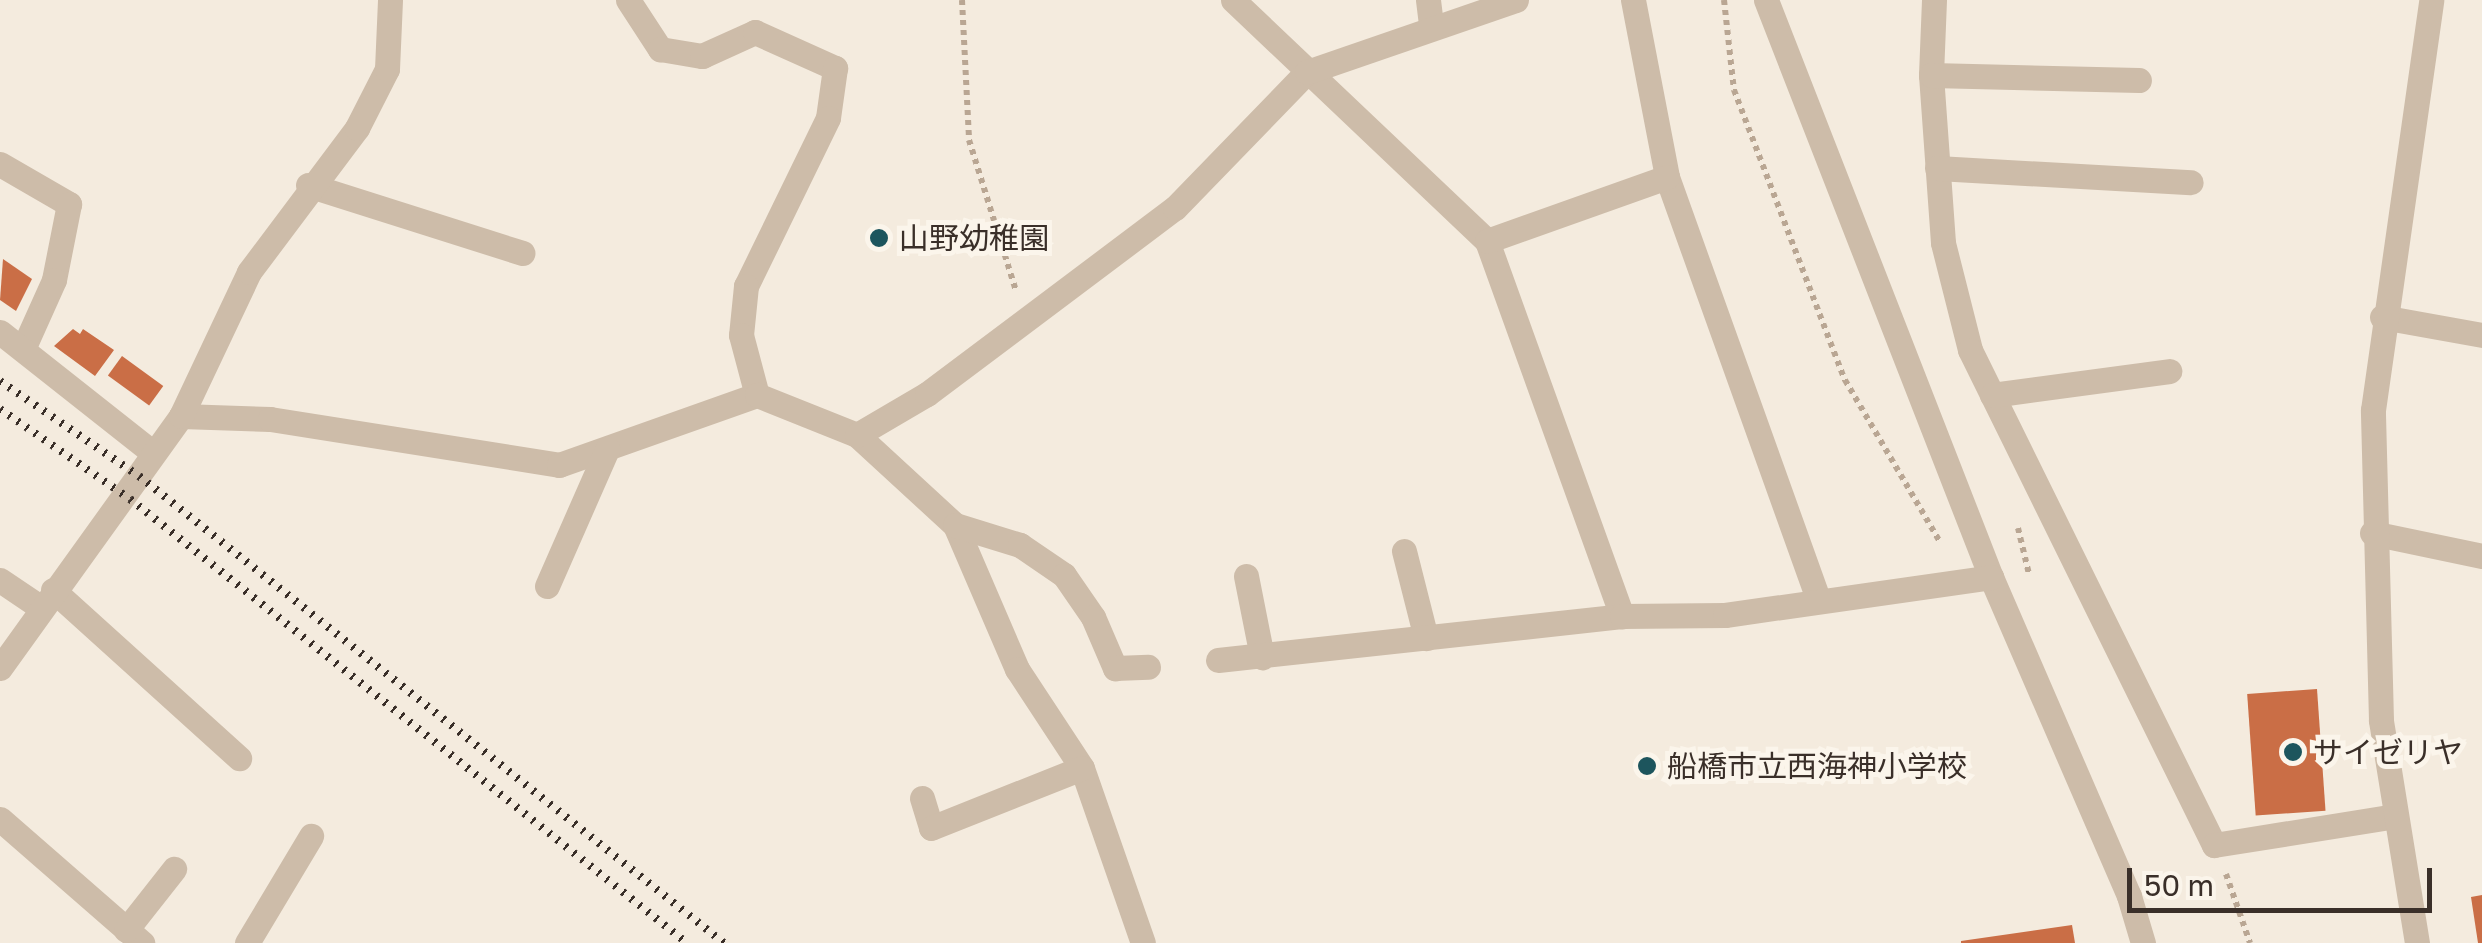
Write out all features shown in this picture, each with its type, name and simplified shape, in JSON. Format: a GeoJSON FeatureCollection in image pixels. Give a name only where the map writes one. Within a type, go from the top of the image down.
{"type":"FeatureCollection","features":[{"type":"Feature","properties":{"kind":"street"},"geometry":{"type":"LineString","coordinates":[[0,668],[180,416],[249,272],[308,185],[357,128],[387,69],[390,0]]}},
{"type":"Feature","properties":{"kind":"street"},"geometry":{"type":"LineString","coordinates":[[628,0],[660,49],[702,56],[755,32],[836,68],[828,118],[746,286],[742,335],[758,395]]}},
{"type":"Feature","properties":{"kind":"street"},"geometry":{"type":"LineString","coordinates":[[1233,0],[1487,241],[1622,616]]}},
{"type":"Feature","properties":{"kind":"street"},"geometry":{"type":"LineString","coordinates":[[857,435],[927,394],[1024,316],[1175,208],[1307,72],[1429,13],[1516,0]]}},
{"type":"Feature","properties":{"kind":"street"},"geometry":{"type":"LineString","coordinates":[[1633,0],[1668,177],[1818,598]]}},
{"type":"Feature","properties":{"kind":"street"},"geometry":{"type":"LineString","coordinates":[[1766,0],[1980,578],[2129,896],[2143,943]]}},
{"type":"Feature","properties":{"kind":"street"},"geometry":{"type":"LineString","coordinates":[[1934,0],[1931,75],[1951,289],[1992,395],[2214,846],[2395,816]]}},
{"type":"Feature","properties":{"kind":"street"},"geometry":{"type":"LineString","coordinates":[[2417,943],[2381,720],[2372,533],[2382,317],[2431,0]]}},
{"type":"Feature","properties":{"kind":"street"},"geometry":{"type":"LineString","coordinates":[[1931,75],[2139,80]]}},
{"type":"Feature","properties":{"kind":"street"},"geometry":{"type":"LineString","coordinates":[[0,164],[69,204],[54,280],[24,349]]}},
{"type":"Feature","properties":{"kind":"street"},"geometry":{"type":"LineString","coordinates":[[1937,168],[2191,182]]}},
{"type":"Feature","properties":{"kind":"street"},"geometry":{"type":"LineString","coordinates":[[1487,241],[1668,177]]}},
{"type":"Feature","properties":{"kind":"street"},"geometry":{"type":"LineString","coordinates":[[308,185],[524,253]]}},
{"type":"Feature","properties":{"kind":"street"},"geometry":{"type":"LineString","coordinates":[[2382,317],[2482,335]]}},
{"type":"Feature","properties":{"kind":"street"},"geometry":{"type":"LineString","coordinates":[[0,332],[152,452]]}},
{"type":"Feature","properties":{"kind":"street"},"geometry":{"type":"LineString","coordinates":[[1992,395],[2168,371]]}},
{"type":"Feature","properties":{"kind":"street"},"geometry":{"type":"LineString","coordinates":[[180,416],[270,420],[559,465],[758,395],[857,435],[955,525],[1017,669],[1082,768],[1143,943]]}},
{"type":"Feature","properties":{"kind":"street"},"geometry":{"type":"LineString","coordinates":[[547,586],[607,449]]}},
{"type":"Feature","properties":{"kind":"street"},"geometry":{"type":"LineString","coordinates":[[955,525],[1020,545],[1064,576],[1093,617],[1115,668],[1148,667]]}},
{"type":"Feature","properties":{"kind":"street"},"geometry":{"type":"LineString","coordinates":[[2372,533],[2482,556]]}},
{"type":"Feature","properties":{"kind":"street"},"geometry":{"type":"LineString","coordinates":[[1404,551],[1426,638]]}},
{"type":"Feature","properties":{"kind":"street"},"geometry":{"type":"LineString","coordinates":[[1246,576],[1262,657]]}},
{"type":"Feature","properties":{"kind":"street"},"geometry":{"type":"LineString","coordinates":[[1218,660],[1622,616],[1726,616],[1818,598],[1980,578]]}},
{"type":"Feature","properties":{"kind":"street"},"geometry":{"type":"LineString","coordinates":[[0,580],[46,599],[239,758]]}},
{"type":"Feature","properties":{"kind":"street"},"geometry":{"type":"LineString","coordinates":[[922,798],[930,828],[1082,768]]}},
{"type":"Feature","properties":{"kind":"street"},"geometry":{"type":"LineString","coordinates":[[0,819],[134,937],[174,869]]}},
{"type":"Feature","properties":{"kind":"street"},"geometry":{"type":"LineString","coordinates":[[246,943],[311,836]]}},
{"type":"Feature","properties":{"kind":"path"},"geometry":{"type":"LineString","coordinates":[[962,0],[969,140],[1024,316]]}},
{"type":"Feature","properties":{"kind":"path"},"geometry":{"type":"LineString","coordinates":[[1724,0],[1734,90],[1845,380],[1928,527],[1980,578]]}},
{"type":"Feature","properties":{"kind":"path"},"geometry":{"type":"LineString","coordinates":[[2014,513],[2032,587]]}},
{"type":"Feature","properties":{"kind":"path"},"geometry":{"type":"LineString","coordinates":[[2214,846],[2250,943]]}},
{"type":"Feature","properties":{"kind":"building"},"geometry":{"type":"Polygon","coordinates":[[[3,259],[32,279],[16,311],[0,300],[3,259]]]}},
{"type":"Feature","properties":{"kind":"building"},"geometry":{"type":"Polygon","coordinates":[[[73,329],[80,334],[83,329],[114,350],[95,376],[54,346],[73,329]]]}},
{"type":"Feature","properties":{"kind":"building"},"geometry":{"type":"Polygon","coordinates":[[[122,356],[163,386],[149,405],[108,375],[122,356]]]}},
{"type":"Feature","properties":{"kind":"building"},"geometry":{"type":"Polygon","coordinates":[[[2317,689],[2326,811],[2256,816],[2247,694],[2317,689]]]}},
{"type":"Feature","properties":{"kind":"building"},"geometry":{"type":"Polygon","coordinates":[[[2482,895],[2482,943],[2478,943],[2471,897],[2482,895]]]}},
{"type":"Feature","properties":{"kind":"building"},"geometry":{"type":"Polygon","coordinates":[[[2072,925],[2075,943],[1961,943],[1961,941],[2072,925]]]}},
{"type":"Feature","properties":{"kind":"railway"},"geometry":{"type":"LineString","coordinates":[[0,381],[139,476],[724,943]]}},
{"type":"Feature","properties":{"kind":"railway"},"geometry":{"type":"LineString","coordinates":[[0,409],[130,499],[687,943]]}},
{"type":"Feature","properties":{"kind":"place","name":"山野幼稚園"},"geometry":{"type":"Point","coordinates":[879,238]}},
{"type":"Feature","properties":{"kind":"place","name":"サイゼリヤ"},"geometry":{"type":"Point","coordinates":[2293,752]}},
{"type":"Feature","properties":{"kind":"place","name":"船橋市立西海神小学校"},"geometry":{"type":"Point","coordinates":[1647,766]}}]}
